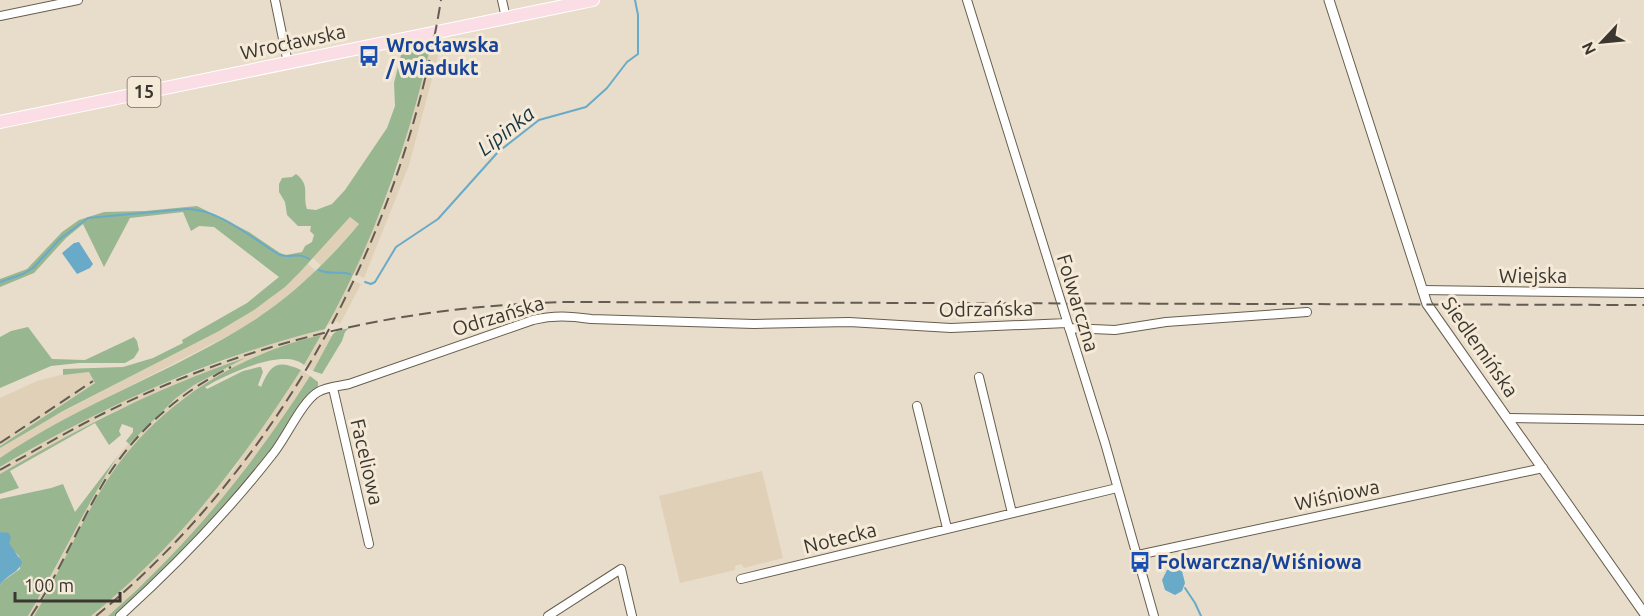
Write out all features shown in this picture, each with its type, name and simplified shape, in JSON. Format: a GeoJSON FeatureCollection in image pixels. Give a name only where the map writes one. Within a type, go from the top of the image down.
{"type":"FeatureCollection","features":[{"type":"Feature","properties":{"kind":"main road","name":"Wrocławska"},"geometry":{"type":"LineString","coordinates":[[0,122],[593,0]]}},
{"type":"Feature","properties":{"kind":"street"},"geometry":{"type":"LineString","coordinates":[[0,16],[51,3],[78,0]]}},
{"type":"Feature","properties":{"kind":"street"},"geometry":{"type":"LineString","coordinates":[[275,0],[288,63]]}},
{"type":"Feature","properties":{"kind":"street"},"geometry":{"type":"LineString","coordinates":[[502,0],[506,18]]}},
{"type":"Feature","properties":{"kind":"street","name":"Folwarczna"},"geometry":{"type":"LineString","coordinates":[[967,0],[1118,488],[1155,616]]}},
{"type":"Feature","properties":{"kind":"street","name":"Siedlemińska"},"geometry":{"type":"LineString","coordinates":[[1329,0],[1422,290],[1431,311],[1644,613]]}},
{"type":"Feature","properties":{"kind":"street","name":"Wiejska"},"geometry":{"type":"LineString","coordinates":[[1422,290],[1644,293]]}},
{"type":"Feature","properties":{"kind":"street","name":"Odrzańska"},"geometry":{"type":"LineString","coordinates":[[120,616],[166,574],[224,513],[274,453],[308,401],[318,392],[349,384],[533,320],[550,316],[754,324],[849,322],[951,328],[1068,325],[1115,330],[1166,322],[1306,312]]}},
{"type":"Feature","properties":{"kind":"street"},"geometry":{"type":"LineString","coordinates":[[979,377],[1012,513]]}},
{"type":"Feature","properties":{"kind":"street","name":"Faceliowa"},"geometry":{"type":"LineString","coordinates":[[333,388],[369,544]]}},
{"type":"Feature","properties":{"kind":"street"},"geometry":{"type":"LineString","coordinates":[[917,406],[947,528]]}},
{"type":"Feature","properties":{"kind":"street"},"geometry":{"type":"LineString","coordinates":[[1508,418],[1644,420]]}},
{"type":"Feature","properties":{"kind":"street","name":"Wiśniowa"},"geometry":{"type":"LineString","coordinates":[[1138,555],[1543,468]]}},
{"type":"Feature","properties":{"kind":"street","name":"Notecka"},"geometry":{"type":"LineString","coordinates":[[741,579],[1118,488]]}},
{"type":"Feature","properties":{"kind":"street"},"geometry":{"type":"LineString","coordinates":[[548,616],[621,569],[632,616]]}},
{"type":"Feature","properties":{"kind":"shaded area"},"geometry":{"type":"Polygon","coordinates":[[[441,36],[442,40],[409,165],[364,278],[353,273],[398,166],[432,38],[441,36]]]}},
{"type":"Feature","properties":{"kind":"shaded area"},"geometry":{"type":"Polygon","coordinates":[[[350,217],[359,224],[321,266],[313,258],[350,217]]]}},
{"type":"Feature","properties":{"kind":"shaded area"},"geometry":{"type":"Polygon","coordinates":[[[307,263],[316,271],[278,304],[241,329],[67,418],[0,458],[0,448],[43,422],[235,322],[271,298],[307,263]]]}},
{"type":"Feature","properties":{"kind":"shaded area"},"geometry":{"type":"Polygon","coordinates":[[[350,279],[361,284],[340,324],[336,321],[329,325],[328,324],[350,279]]]}},
{"type":"Feature","properties":{"kind":"shaded area"},"geometry":{"type":"Polygon","coordinates":[[[325,329],[322,335],[326,337],[328,334],[332,337],[331,341],[313,371],[304,365],[321,335],[269,352],[216,377],[177,403],[153,425],[132,446],[110,477],[46,597],[34,616],[28,616],[117,457],[139,432],[176,398],[194,385],[241,360],[199,375],[104,416],[0,474],[0,467],[70,427],[147,390],[260,347],[325,329]]]}},
{"type":"Feature","properties":{"kind":"shaded area"},"geometry":{"type":"Polygon","coordinates":[[[301,370],[310,376],[270,437],[220,503],[167,561],[108,616],[91,616],[142,571],[233,470],[301,370]]]}},
{"type":"Feature","properties":{"kind":"shaded area"},"geometry":{"type":"Polygon","coordinates":[[[89,372],[95,383],[0,446],[0,398],[37,381],[61,375],[89,372]]]}},
{"type":"Feature","properties":{"kind":"shaded area"},"geometry":{"type":"Polygon","coordinates":[[[762,471],[783,558],[744,568],[741,564],[735,566],[735,570],[680,583],[659,496],[762,471]]]}},
{"type":"Feature","properties":{"kind":"green space"},"geometry":{"type":"Polygon","coordinates":[[[411,44],[425,47],[426,44],[431,44],[401,155],[359,261],[325,329],[240,354],[157,386],[78,424],[0,467],[0,458],[31,438],[193,355],[256,319],[311,275],[359,224],[350,217],[285,287],[254,310],[219,331],[63,411],[0,448],[95,383],[89,372],[63,375],[63,369],[123,367],[153,358],[183,343],[182,340],[247,303],[279,277],[214,227],[199,226],[191,231],[183,212],[130,218],[104,267],[83,224],[66,238],[34,273],[0,287],[0,279],[27,269],[62,232],[79,220],[104,212],[197,206],[249,232],[280,253],[286,255],[302,252],[305,246],[312,242],[314,235],[310,231],[311,226],[298,226],[287,215],[285,202],[279,192],[282,178],[296,174],[301,178],[305,186],[307,209],[316,210],[332,204],[345,190],[387,128],[395,106],[394,83],[403,47],[411,44]]]}},
{"type":"Feature","properties":{"kind":"green space"},"geometry":{"type":"Polygon","coordinates":[[[28,327],[52,359],[85,360],[134,337],[139,350],[134,358],[125,363],[79,363],[51,366],[0,388],[0,337],[11,331],[28,327]]]}},
{"type":"Feature","properties":{"kind":"green space"},"geometry":{"type":"Polygon","coordinates":[[[349,328],[322,374],[313,371],[333,334],[349,328]]]}},
{"type":"Feature","properties":{"kind":"green space"},"geometry":{"type":"Polygon","coordinates":[[[321,335],[304,365],[295,360],[283,359],[255,364],[205,387],[207,389],[243,371],[259,367],[263,372],[258,385],[261,387],[268,373],[276,366],[286,365],[301,370],[255,438],[206,502],[180,532],[123,589],[91,616],[34,616],[110,476],[129,450],[152,426],[202,386],[230,369],[260,355],[321,335]]]}},
{"type":"Feature","properties":{"kind":"green space"},"geometry":{"type":"Polygon","coordinates":[[[245,358],[194,385],[176,398],[129,444],[126,441],[133,432],[133,428],[122,424],[119,431],[121,435],[109,445],[95,423],[10,471],[19,488],[0,494],[0,474],[30,457],[89,425],[150,395],[245,358]]]}},
{"type":"Feature","properties":{"kind":"green space"},"geometry":{"type":"Polygon","coordinates":[[[310,376],[318,382],[318,386],[217,519],[118,616],[108,616],[166,561],[218,503],[265,442],[310,376]]]}},
{"type":"Feature","properties":{"kind":"green space"},"geometry":{"type":"Polygon","coordinates":[[[117,457],[28,616],[0,616],[0,585],[20,569],[19,556],[0,532],[0,499],[63,484],[75,512],[117,457]]]}},
{"type":"Feature","properties":{"kind":"water"},"geometry":{"type":"Polygon","coordinates":[[[79,242],[93,264],[90,268],[77,274],[62,253],[74,243],[79,242]]]}},
{"type":"Feature","properties":{"kind":"water"},"geometry":{"type":"Polygon","coordinates":[[[0,532],[9,533],[11,538],[9,543],[22,562],[18,569],[0,585],[0,532]]]}},
{"type":"Feature","properties":{"kind":"water"},"geometry":{"type":"Polygon","coordinates":[[[1173,568],[1182,571],[1185,583],[1182,591],[1175,595],[1165,590],[1162,580],[1167,570],[1173,568]]]}},
{"type":"Feature","properties":{"kind":"waterway","name":"Lipinka"},"geometry":{"type":"LineString","coordinates":[[365,282],[371,284],[375,282],[396,247],[438,219],[498,152],[539,120],[586,107],[607,88],[627,62],[638,54],[638,15],[635,0]]}},
{"type":"Feature","properties":{"kind":"waterway","name":"Lipinka"},"geometry":{"type":"LineString","coordinates":[[0,282],[33,268],[60,239],[88,218],[186,209],[210,213],[234,225],[282,256],[301,256],[309,259]]}},
{"type":"Feature","properties":{"kind":"waterway","name":"Lipinka"},"geometry":{"type":"LineString","coordinates":[[319,270],[350,274]]}},
{"type":"Feature","properties":{"kind":"waterway"},"geometry":{"type":"LineString","coordinates":[[1185,588],[1201,616]]}},
{"type":"Feature","properties":{"kind":"railway"},"geometry":{"type":"LineString","coordinates":[[96,616],[162,556],[223,489],[276,416],[324,339],[364,258],[397,174],[423,88],[441,0]]}},
{"type":"Feature","properties":{"kind":"railway"},"geometry":{"type":"LineString","coordinates":[[0,470],[125,403],[231,360],[340,329],[451,310],[566,302],[1644,305]]}},
{"type":"Feature","properties":{"kind":"railway"},"geometry":{"type":"LineString","coordinates":[[31,616],[101,487],[127,450],[141,433],[174,403],[211,377],[231,367]]}},
{"type":"Feature","properties":{"kind":"railway"},"geometry":{"type":"LineString","coordinates":[[0,443],[93,381]]}},
{"type":"Feature","properties":{"kind":"place","name":"Wrocławska / Wiadukt"},"geometry":{"type":"Point","coordinates":[369,56]}},
{"type":"Feature","properties":{"kind":"place","name":"Folwarczna/Wiśniowa"},"geometry":{"type":"Point","coordinates":[1140,562]}}]}
